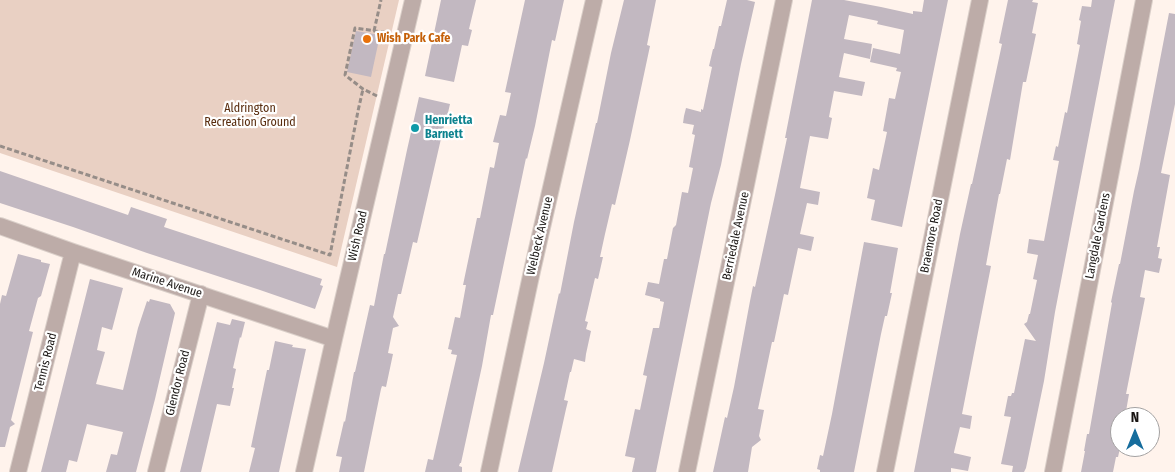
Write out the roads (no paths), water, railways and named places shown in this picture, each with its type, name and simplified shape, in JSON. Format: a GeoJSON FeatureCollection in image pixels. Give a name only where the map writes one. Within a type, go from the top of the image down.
{"type":"FeatureCollection","features":[{"type":"Feature","properties":{"kind":"street","name":"Wish Road"},"geometry":{"type":"LineString","coordinates":[[304,472],[413,0]]}},
{"type":"Feature","properties":{"kind":"street","name":"Welbeck Avenue"},"geometry":{"type":"LineString","coordinates":[[488,472],[594,0]]}},
{"type":"Feature","properties":{"kind":"street","name":"Berriedale Avenue"},"geometry":{"type":"LineString","coordinates":[[687,472],[784,0]]}},
{"type":"Feature","properties":{"kind":"street","name":"Braemore Road"},"geometry":{"type":"LineString","coordinates":[[885,472],[980,0]]}},
{"type":"Feature","properties":{"kind":"street","name":"Langdale Gardens"},"geometry":{"type":"LineString","coordinates":[[1053,472],[1144,0]]}},
{"type":"Feature","properties":{"kind":"street","name":"Marine Avenue"},"geometry":{"type":"LineString","coordinates":[[0,226],[334,338]]}},
{"type":"Feature","properties":{"kind":"street","name":"Tennis Road"},"geometry":{"type":"LineString","coordinates":[[18,472],[73,252]]}},
{"type":"Feature","properties":{"kind":"street","name":"Glendor Road"},"geometry":{"type":"LineString","coordinates":[[156,472],[200,294]]}},
{"type":"Feature","properties":{"kind":"place","name":"Wish Park Cafe"},"geometry":{"type":"Point","coordinates":[367,39]}},
{"type":"Feature","properties":{"kind":"place","name":"Henrietta Barnett"},"geometry":{"type":"Point","coordinates":[415,128]}},
{"type":"Feature","properties":{"kind":"park label","name":"Aldrington Recreation Ground"},"geometry":{"type":"Point","coordinates":[250,116]}}]}
